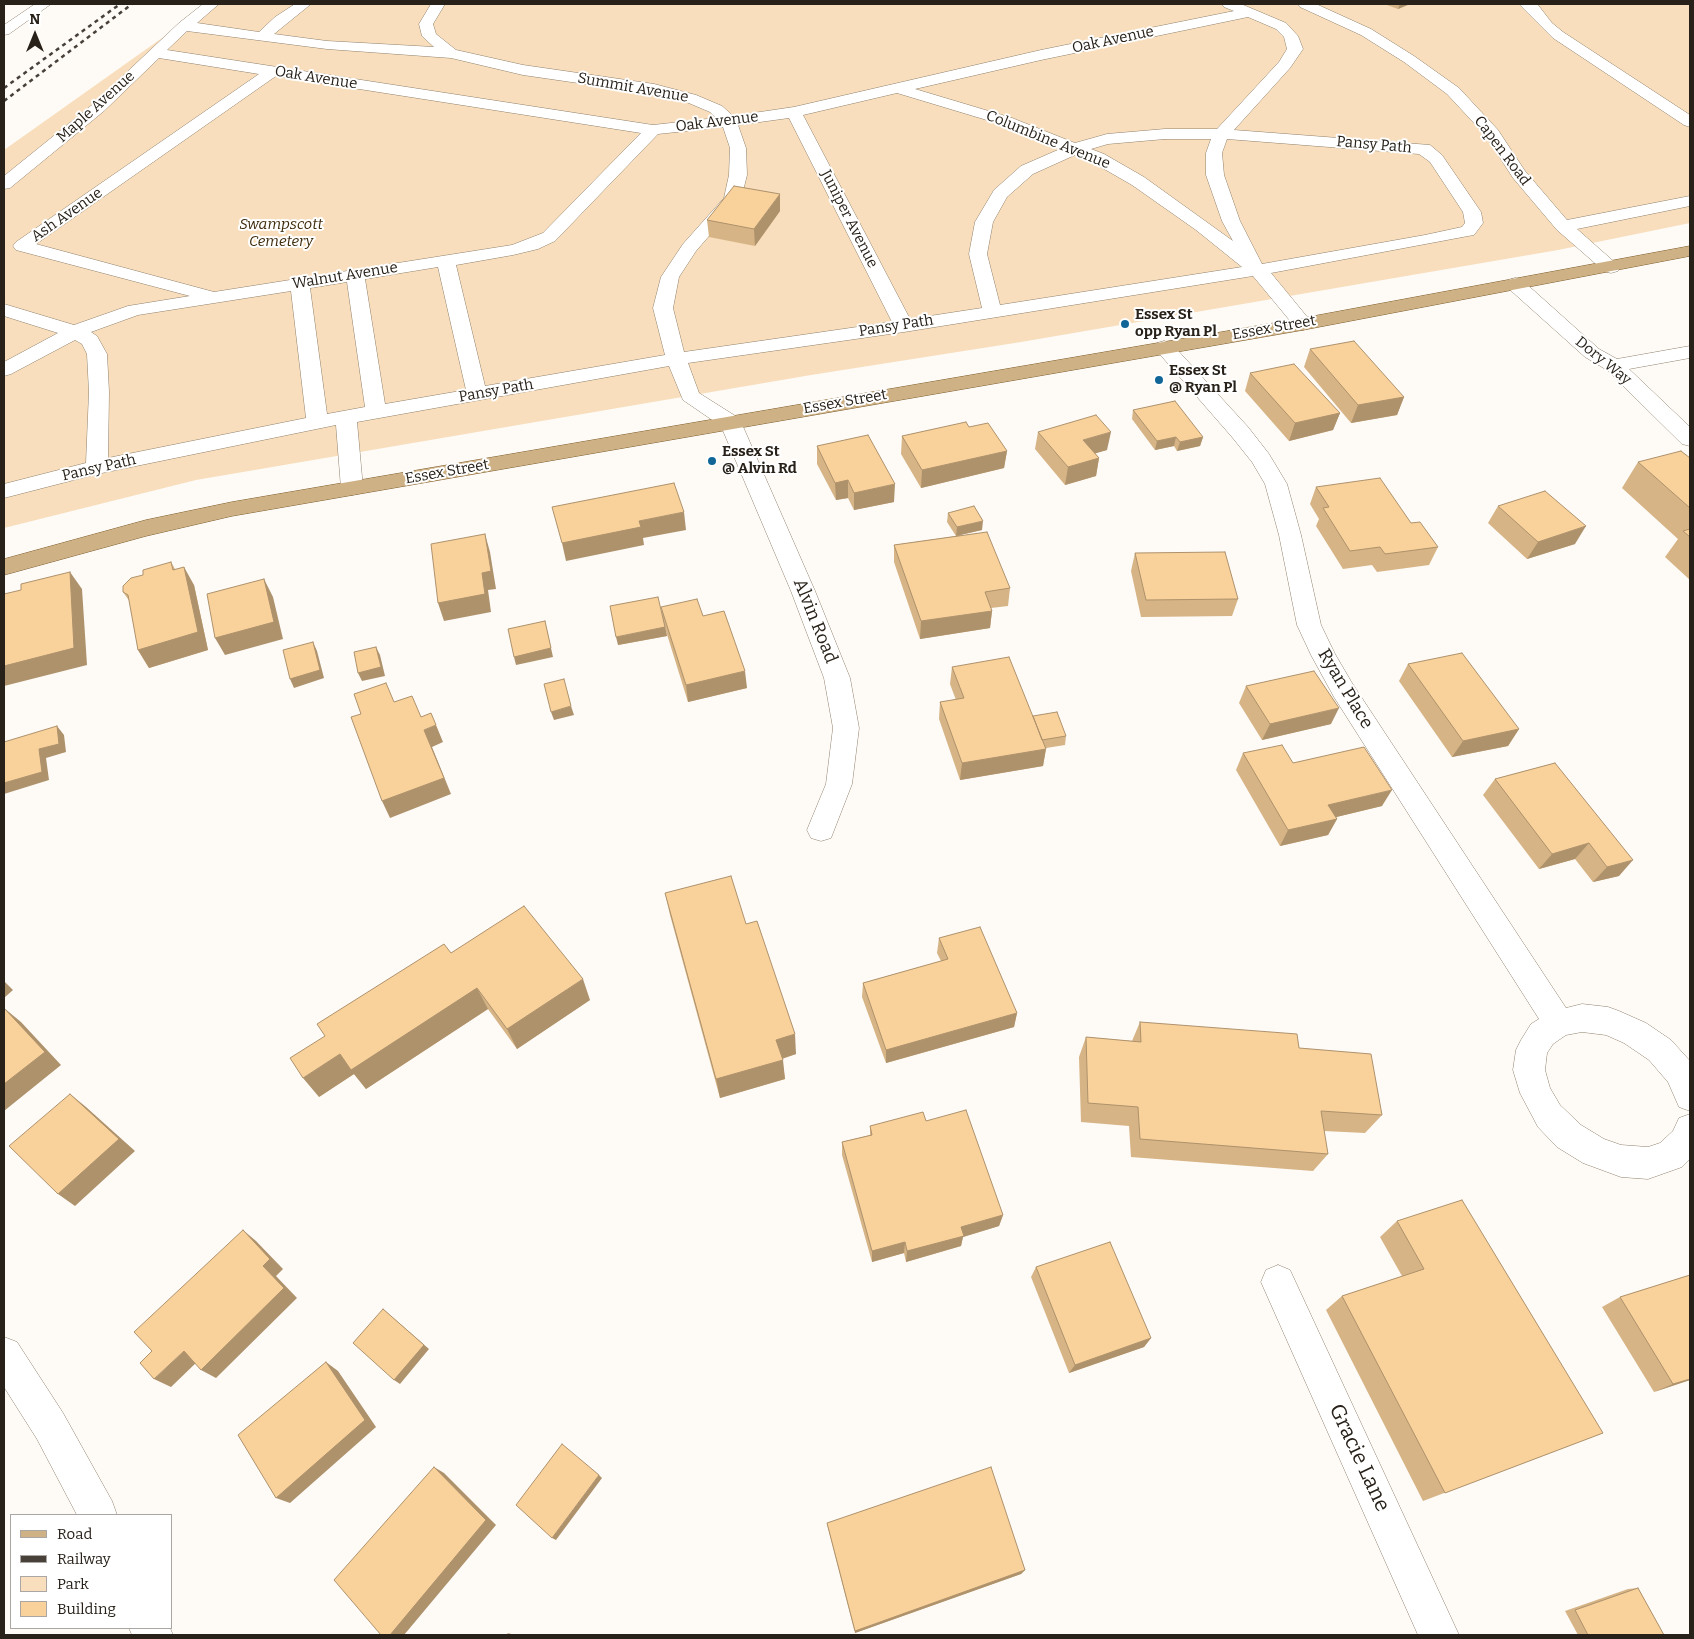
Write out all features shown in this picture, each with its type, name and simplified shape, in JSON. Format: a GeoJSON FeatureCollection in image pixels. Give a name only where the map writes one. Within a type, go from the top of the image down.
{"type":"FeatureCollection","features":[{"type":"Feature","properties":{"kind":"main road","name":"Essex Street"},"geometry":{"type":"LineString","coordinates":[[4,567],[146,528],[232,510],[1303,324],[1559,274],[1611,267],[1690,251]]}},
{"type":"Feature","properties":{"kind":"street"},"geometry":{"type":"LineString","coordinates":[[4,31],[44,4]]}},
{"type":"Feature","properties":{"kind":"street","name":"Maple Avenue"},"geometry":{"type":"LineString","coordinates":[[4,184],[98,108],[184,26],[212,4]]}},
{"type":"Feature","properties":{"kind":"street"},"geometry":{"type":"LineString","coordinates":[[263,36],[280,20],[304,4]]}},
{"type":"Feature","properties":{"kind":"street","name":"Summit Avenue"},"geometry":{"type":"LineString","coordinates":[[438,4],[426,24],[429,36],[451,53],[523,70],[654,89],[681,95],[716,108],[729,121]]}},
{"type":"Feature","properties":{"kind":"street"},"geometry":{"type":"LineString","coordinates":[[1230,4],[1250,12]]}},
{"type":"Feature","properties":{"kind":"street","name":"Capen Road"},"geometry":{"type":"LineString","coordinates":[[1305,4],[1366,32],[1409,59],[1453,91],[1492,133],[1519,174],[1563,226],[1611,267]]}},
{"type":"Feature","properties":{"kind":"street"},"geometry":{"type":"LineString","coordinates":[[1526,4],[1533,8],[1547,26],[1558,35],[1690,122]]}},
{"type":"Feature","properties":{"kind":"street","name":"Oak Avenue"},"geometry":{"type":"LineString","coordinates":[[156,53],[653,130],[794,112],[1040,55],[1250,12]]}},
{"type":"Feature","properties":{"kind":"street","name":"Columbine Avenue"},"geometry":{"type":"LineString","coordinates":[[1250,12],[1281,26],[1291,36],[1296,49],[1285,65],[1221,134],[1214,153],[1215,175],[1231,221],[1258,270],[1303,324]]}},
{"type":"Feature","properties":{"kind":"street"},"geometry":{"type":"LineString","coordinates":[[184,26],[327,44],[451,53]]}},
{"type":"Feature","properties":{"kind":"street","name":"Ash Avenue"},"geometry":{"type":"LineString","coordinates":[[213,296],[22,246],[273,71]]}},
{"type":"Feature","properties":{"kind":"street","name":"Columbine Avenue"},"geometry":{"type":"LineString","coordinates":[[898,89],[1006,121],[1098,158],[1138,181],[1202,226],[1258,270]]}},
{"type":"Feature","properties":{"kind":"street","name":"Juniper Avenue"},"geometry":{"type":"LineString","coordinates":[[794,112],[904,326]]}},
{"type":"Feature","properties":{"kind":"street"},"geometry":{"type":"LineString","coordinates":[[729,121],[738,148],[738,175],[732,199],[689,248],[670,277],[663,308],[676,359],[690,396],[730,422]]}},
{"type":"Feature","properties":{"kind":"street","name":"Walnut Avenue"},"geometry":{"type":"LineString","coordinates":[[4,370],[75,332],[103,320],[135,310],[532,246],[549,237],[653,130]]}},
{"type":"Feature","properties":{"kind":"street","name":"Pansy Path"},"geometry":{"type":"LineString","coordinates":[[4,492],[97,467],[317,422],[676,359],[904,326],[992,310],[1258,270],[1468,231],[1474,223],[1472,212],[1436,159],[1424,149],[1221,134],[1139,135],[1107,139],[1073,149],[1027,170],[1000,194],[984,222],[978,254],[992,310]]}},
{"type":"Feature","properties":{"kind":"street"},"geometry":{"type":"LineString","coordinates":[[1563,226],[1690,201]]}},
{"type":"Feature","properties":{"kind":"street"},"geometry":{"type":"LineString","coordinates":[[446,260],[477,395]]}},
{"type":"Feature","properties":{"kind":"street"},"geometry":{"type":"LineString","coordinates":[[355,274],[376,412]]}},
{"type":"Feature","properties":{"kind":"street"},"geometry":{"type":"LineString","coordinates":[[300,283],[317,422]]}},
{"type":"Feature","properties":{"kind":"street","name":"Dory Way"},"geometry":{"type":"LineString","coordinates":[[1515,284],[1592,354],[1614,366],[1690,439]]}},
{"type":"Feature","properties":{"kind":"street"},"geometry":{"type":"LineString","coordinates":[[4,310],[75,332],[90,340],[96,354],[99,392],[97,467]]}},
{"type":"Feature","properties":{"kind":"street","name":"Ryan Place"},"geometry":{"type":"LineString","coordinates":[[1164,347],[1240,432],[1261,459],[1271,476],[1282,504],[1310,625],[1323,655],[1343,690],[1559,1023]]}},
{"type":"Feature","properties":{"kind":"street"},"geometry":{"type":"LineString","coordinates":[[1614,366],[1690,352]]}},
{"type":"Feature","properties":{"kind":"street"},"geometry":{"type":"LineString","coordinates":[[346,417],[352,488]]}},
{"type":"Feature","properties":{"kind":"street","name":"Alvin Road"},"geometry":{"type":"LineString","coordinates":[[730,422],[804,591],[837,678],[846,728],[839,784],[822,830]]}},
{"type":"Feature","properties":{"kind":"street"},"geometry":{"type":"LineString","coordinates":[[1690,1096],[1680,1072],[1660,1050],[1635,1033],[1608,1022],[1582,1018],[1559,1023],[1542,1034],[1532,1050],[1529,1070],[1536,1093],[1549,1116],[1569,1136],[1595,1152],[1621,1160],[1648,1162],[1670,1156],[1686,1141],[1690,1129]]}},
{"type":"Feature","properties":{"kind":"street","name":"Gracie Lane"},"geometry":{"type":"LineString","coordinates":[[1278,1282],[1439,1635]]}},
{"type":"Feature","properties":{"kind":"street"},"geometry":{"type":"LineString","coordinates":[[4,1355],[50,1426],[97,1514]]}},
{"type":"Feature","properties":{"kind":"green space","name":"Swampscott Cemetery"},"geometry":{"type":"Polygon","coordinates":[[[210,4],[1690,4],[1690,223],[1558,250],[196,480],[4,528],[4,150],[210,4]]]}},
{"type":"Feature","properties":{"kind":"building"},"geometry":{"type":"Polygon","coordinates":[[[734,186],[780,194],[754,229],[707,220],[734,186]]]}},
{"type":"Feature","properties":{"kind":"building"},"geometry":{"type":"Polygon","coordinates":[[[1354,341],[1404,397],[1358,405],[1310,349],[1354,341]]]}},
{"type":"Feature","properties":{"kind":"building"},"geometry":{"type":"Polygon","coordinates":[[[1294,364],[1340,413],[1295,423],[1250,373],[1294,364]]]}},
{"type":"Feature","properties":{"kind":"building"},"geometry":{"type":"Polygon","coordinates":[[[1175,401],[1203,437],[1180,442],[1176,437],[1157,441],[1133,410],[1175,401]]]}},
{"type":"Feature","properties":{"kind":"building"},"geometry":{"type":"Polygon","coordinates":[[[1096,415],[1111,432],[1083,440],[1099,458],[1068,467],[1038,432],[1096,415]]]}},
{"type":"Feature","properties":{"kind":"building"},"geometry":{"type":"Polygon","coordinates":[[[966,422],[969,427],[988,423],[1007,451],[922,470],[902,436],[966,422]]]}},
{"type":"Feature","properties":{"kind":"building"},"geometry":{"type":"Polygon","coordinates":[[[868,435],[895,484],[854,493],[848,480],[835,483],[817,446],[868,435]]]}},
{"type":"Feature","properties":{"kind":"building"},"geometry":{"type":"Polygon","coordinates":[[[1681,451],[1690,458],[1690,508],[1638,462],[1681,451]]]}},
{"type":"Feature","properties":{"kind":"building"},"geometry":{"type":"Polygon","coordinates":[[[1380,478],[1411,523],[1420,522],[1438,547],[1385,554],[1380,547],[1350,551],[1323,508],[1329,507],[1316,487],[1380,478]]]}},
{"type":"Feature","properties":{"kind":"building"},"geometry":{"type":"Polygon","coordinates":[[[674,483],[684,512],[639,521],[641,527],[562,543],[552,507],[674,483]]]}},
{"type":"Feature","properties":{"kind":"building"},"geometry":{"type":"Polygon","coordinates":[[[1545,491],[1586,526],[1538,542],[1498,506],[1545,491]]]}},
{"type":"Feature","properties":{"kind":"building"},"geometry":{"type":"Polygon","coordinates":[[[974,506],[983,521],[957,527],[948,513],[974,506]]]}},
{"type":"Feature","properties":{"kind":"building"},"geometry":{"type":"Polygon","coordinates":[[[1690,529],[1690,537],[1683,531],[1690,529]]]}},
{"type":"Feature","properties":{"kind":"building"},"geometry":{"type":"Polygon","coordinates":[[[987,532],[1010,588],[985,592],[992,611],[921,621],[894,545],[987,532]]]}},
{"type":"Feature","properties":{"kind":"building"},"geometry":{"type":"Polygon","coordinates":[[[485,534],[491,571],[482,573],[485,594],[438,603],[431,544],[485,534]]]}},
{"type":"Feature","properties":{"kind":"building"},"geometry":{"type":"Polygon","coordinates":[[[1225,552],[1238,599],[1146,600],[1135,553],[1225,552]]]}},
{"type":"Feature","properties":{"kind":"building"},"geometry":{"type":"Polygon","coordinates":[[[171,562],[173,570],[184,567],[198,632],[138,650],[128,595],[123,592],[123,586],[131,578],[143,575],[143,570],[171,562]]]}},
{"type":"Feature","properties":{"kind":"building"},"geometry":{"type":"Polygon","coordinates":[[[70,572],[74,648],[4,666],[4,594],[21,590],[21,584],[70,572]]]}},
{"type":"Feature","properties":{"kind":"building"},"geometry":{"type":"Polygon","coordinates":[[[264,579],[274,622],[215,638],[207,594],[264,579]]]}},
{"type":"Feature","properties":{"kind":"building"},"geometry":{"type":"Polygon","coordinates":[[[658,597],[665,627],[616,637],[610,606],[658,597]]]}},
{"type":"Feature","properties":{"kind":"building"},"geometry":{"type":"Polygon","coordinates":[[[697,599],[703,616],[724,611],[745,671],[686,685],[661,607],[697,599]]]}},
{"type":"Feature","properties":{"kind":"building"},"geometry":{"type":"Polygon","coordinates":[[[545,621],[551,648],[514,657],[508,629],[545,621]]]}},
{"type":"Feature","properties":{"kind":"building"},"geometry":{"type":"Polygon","coordinates":[[[313,642],[320,670],[290,679],[283,650],[313,642]]]}},
{"type":"Feature","properties":{"kind":"building"},"geometry":{"type":"Polygon","coordinates":[[[376,647],[381,667],[358,673],[354,652],[376,647]]]}},
{"type":"Feature","properties":{"kind":"building"},"geometry":{"type":"Polygon","coordinates":[[[1462,653],[1519,729],[1463,741],[1408,664],[1462,653]]]}},
{"type":"Feature","properties":{"kind":"building"},"geometry":{"type":"Polygon","coordinates":[[[1009,657],[1046,749],[962,763],[940,702],[964,698],[952,667],[1009,657]]]}},
{"type":"Feature","properties":{"kind":"building"},"geometry":{"type":"Polygon","coordinates":[[[1314,671],[1339,708],[1270,724],[1246,686],[1314,671]]]}},
{"type":"Feature","properties":{"kind":"building"},"geometry":{"type":"Polygon","coordinates":[[[564,679],[571,706],[551,712],[544,684],[564,679]]]}},
{"type":"Feature","properties":{"kind":"building"},"geometry":{"type":"Polygon","coordinates":[[[386,683],[394,702],[412,696],[421,717],[431,713],[436,725],[424,730],[444,778],[382,801],[351,717],[361,714],[354,694],[386,683]]]}},
{"type":"Feature","properties":{"kind":"building"},"geometry":{"type":"Polygon","coordinates":[[[1057,712],[1066,736],[1042,740],[1033,716],[1057,712]]]}},
{"type":"Feature","properties":{"kind":"building"},"geometry":{"type":"Polygon","coordinates":[[[57,726],[59,744],[39,749],[42,772],[4,783],[4,742],[57,726]]]}},
{"type":"Feature","properties":{"kind":"building"},"geometry":{"type":"Polygon","coordinates":[[[1282,745],[1293,763],[1364,747],[1392,790],[1328,805],[1337,819],[1288,830],[1243,753],[1282,745]]]}},
{"type":"Feature","properties":{"kind":"building"},"geometry":{"type":"Polygon","coordinates":[[[1555,763],[1633,860],[1607,867],[1589,843],[1552,854],[1495,779],[1555,763]]]}},
{"type":"Feature","properties":{"kind":"building"},"geometry":{"type":"Polygon","coordinates":[[[731,876],[746,924],[757,921],[795,1034],[776,1040],[783,1060],[716,1079],[665,893],[731,876]]]}},
{"type":"Feature","properties":{"kind":"building"},"geometry":{"type":"Polygon","coordinates":[[[524,906],[583,979],[507,1029],[477,988],[351,1070],[340,1054],[303,1078],[290,1058],[325,1036],[317,1024],[444,944],[451,953],[524,906]]]}},
{"type":"Feature","properties":{"kind":"building"},"geometry":{"type":"Polygon","coordinates":[[[980,927],[1017,1013],[886,1050],[863,983],[948,959],[939,938],[980,927]]]}},
{"type":"Feature","properties":{"kind":"building"},"geometry":{"type":"Polygon","coordinates":[[[4,1008],[45,1052],[4,1084],[4,1008]]]}},
{"type":"Feature","properties":{"kind":"building"},"geometry":{"type":"Polygon","coordinates":[[[1140,1022],[1297,1034],[1299,1048],[1371,1054],[1382,1115],[1321,1111],[1328,1154],[1140,1139],[1138,1107],[1088,1103],[1086,1037],[1141,1042],[1140,1022]]]}},
{"type":"Feature","properties":{"kind":"building"},"geometry":{"type":"Polygon","coordinates":[[[70,1094],[119,1139],[58,1194],[9,1146],[70,1094]]]}},
{"type":"Feature","properties":{"kind":"building"},"geometry":{"type":"Polygon","coordinates":[[[966,1110],[1003,1215],[961,1227],[964,1236],[907,1251],[905,1242],[872,1251],[842,1142],[872,1135],[870,1126],[923,1112],[926,1121],[966,1110]]]}},
{"type":"Feature","properties":{"kind":"building"},"geometry":{"type":"Polygon","coordinates":[[[1462,1200],[1603,1433],[1445,1493],[1342,1296],[1424,1269],[1397,1221],[1462,1200]]]}},
{"type":"Feature","properties":{"kind":"building"},"geometry":{"type":"Polygon","coordinates":[[[243,1230],[270,1259],[263,1266],[284,1288],[201,1370],[184,1351],[154,1379],[140,1363],[152,1351],[134,1332],[243,1230]]]}},
{"type":"Feature","properties":{"kind":"building"},"geometry":{"type":"Polygon","coordinates":[[[1110,1242],[1151,1338],[1075,1365],[1036,1267],[1110,1242]]]}},
{"type":"Feature","properties":{"kind":"building"},"geometry":{"type":"Polygon","coordinates":[[[1690,1275],[1690,1379],[1673,1384],[1620,1297],[1690,1275]]]}},
{"type":"Feature","properties":{"kind":"building"},"geometry":{"type":"Polygon","coordinates":[[[383,1309],[424,1345],[394,1380],[353,1343],[383,1309]]]}},
{"type":"Feature","properties":{"kind":"building"},"geometry":{"type":"Polygon","coordinates":[[[326,1362],[365,1420],[276,1498],[238,1435],[326,1362]]]}},
{"type":"Feature","properties":{"kind":"building"},"geometry":{"type":"Polygon","coordinates":[[[562,1444],[599,1475],[552,1538],[516,1505],[562,1444]]]}},
{"type":"Feature","properties":{"kind":"building"},"geometry":{"type":"Polygon","coordinates":[[[434,1467],[486,1520],[390,1635],[381,1635],[334,1580],[434,1467]]]}},
{"type":"Feature","properties":{"kind":"building"},"geometry":{"type":"Polygon","coordinates":[[[991,1467],[1025,1570],[855,1631],[827,1523],[991,1467]]]}},
{"type":"Feature","properties":{"kind":"building"},"geometry":{"type":"Polygon","coordinates":[[[1638,1588],[1664,1635],[1588,1635],[1575,1610],[1638,1588]]]}},
{"type":"Feature","properties":{"kind":"railway"},"geometry":{"type":"LineString","coordinates":[[4,88],[120,4]]}},
{"type":"Feature","properties":{"kind":"railway"},"geometry":{"type":"LineString","coordinates":[[4,101],[132,4]]}},
{"type":"Feature","properties":{"kind":"place","name":"Essex St opp Ryan Pl"},"geometry":{"type":"Point","coordinates":[1125,324]}},
{"type":"Feature","properties":{"kind":"place","name":"Essex St @ Ryan Pl"},"geometry":{"type":"Point","coordinates":[1159,380]}},
{"type":"Feature","properties":{"kind":"place","name":"Essex St @ Alvin Rd"},"geometry":{"type":"Point","coordinates":[712,461]}}]}
